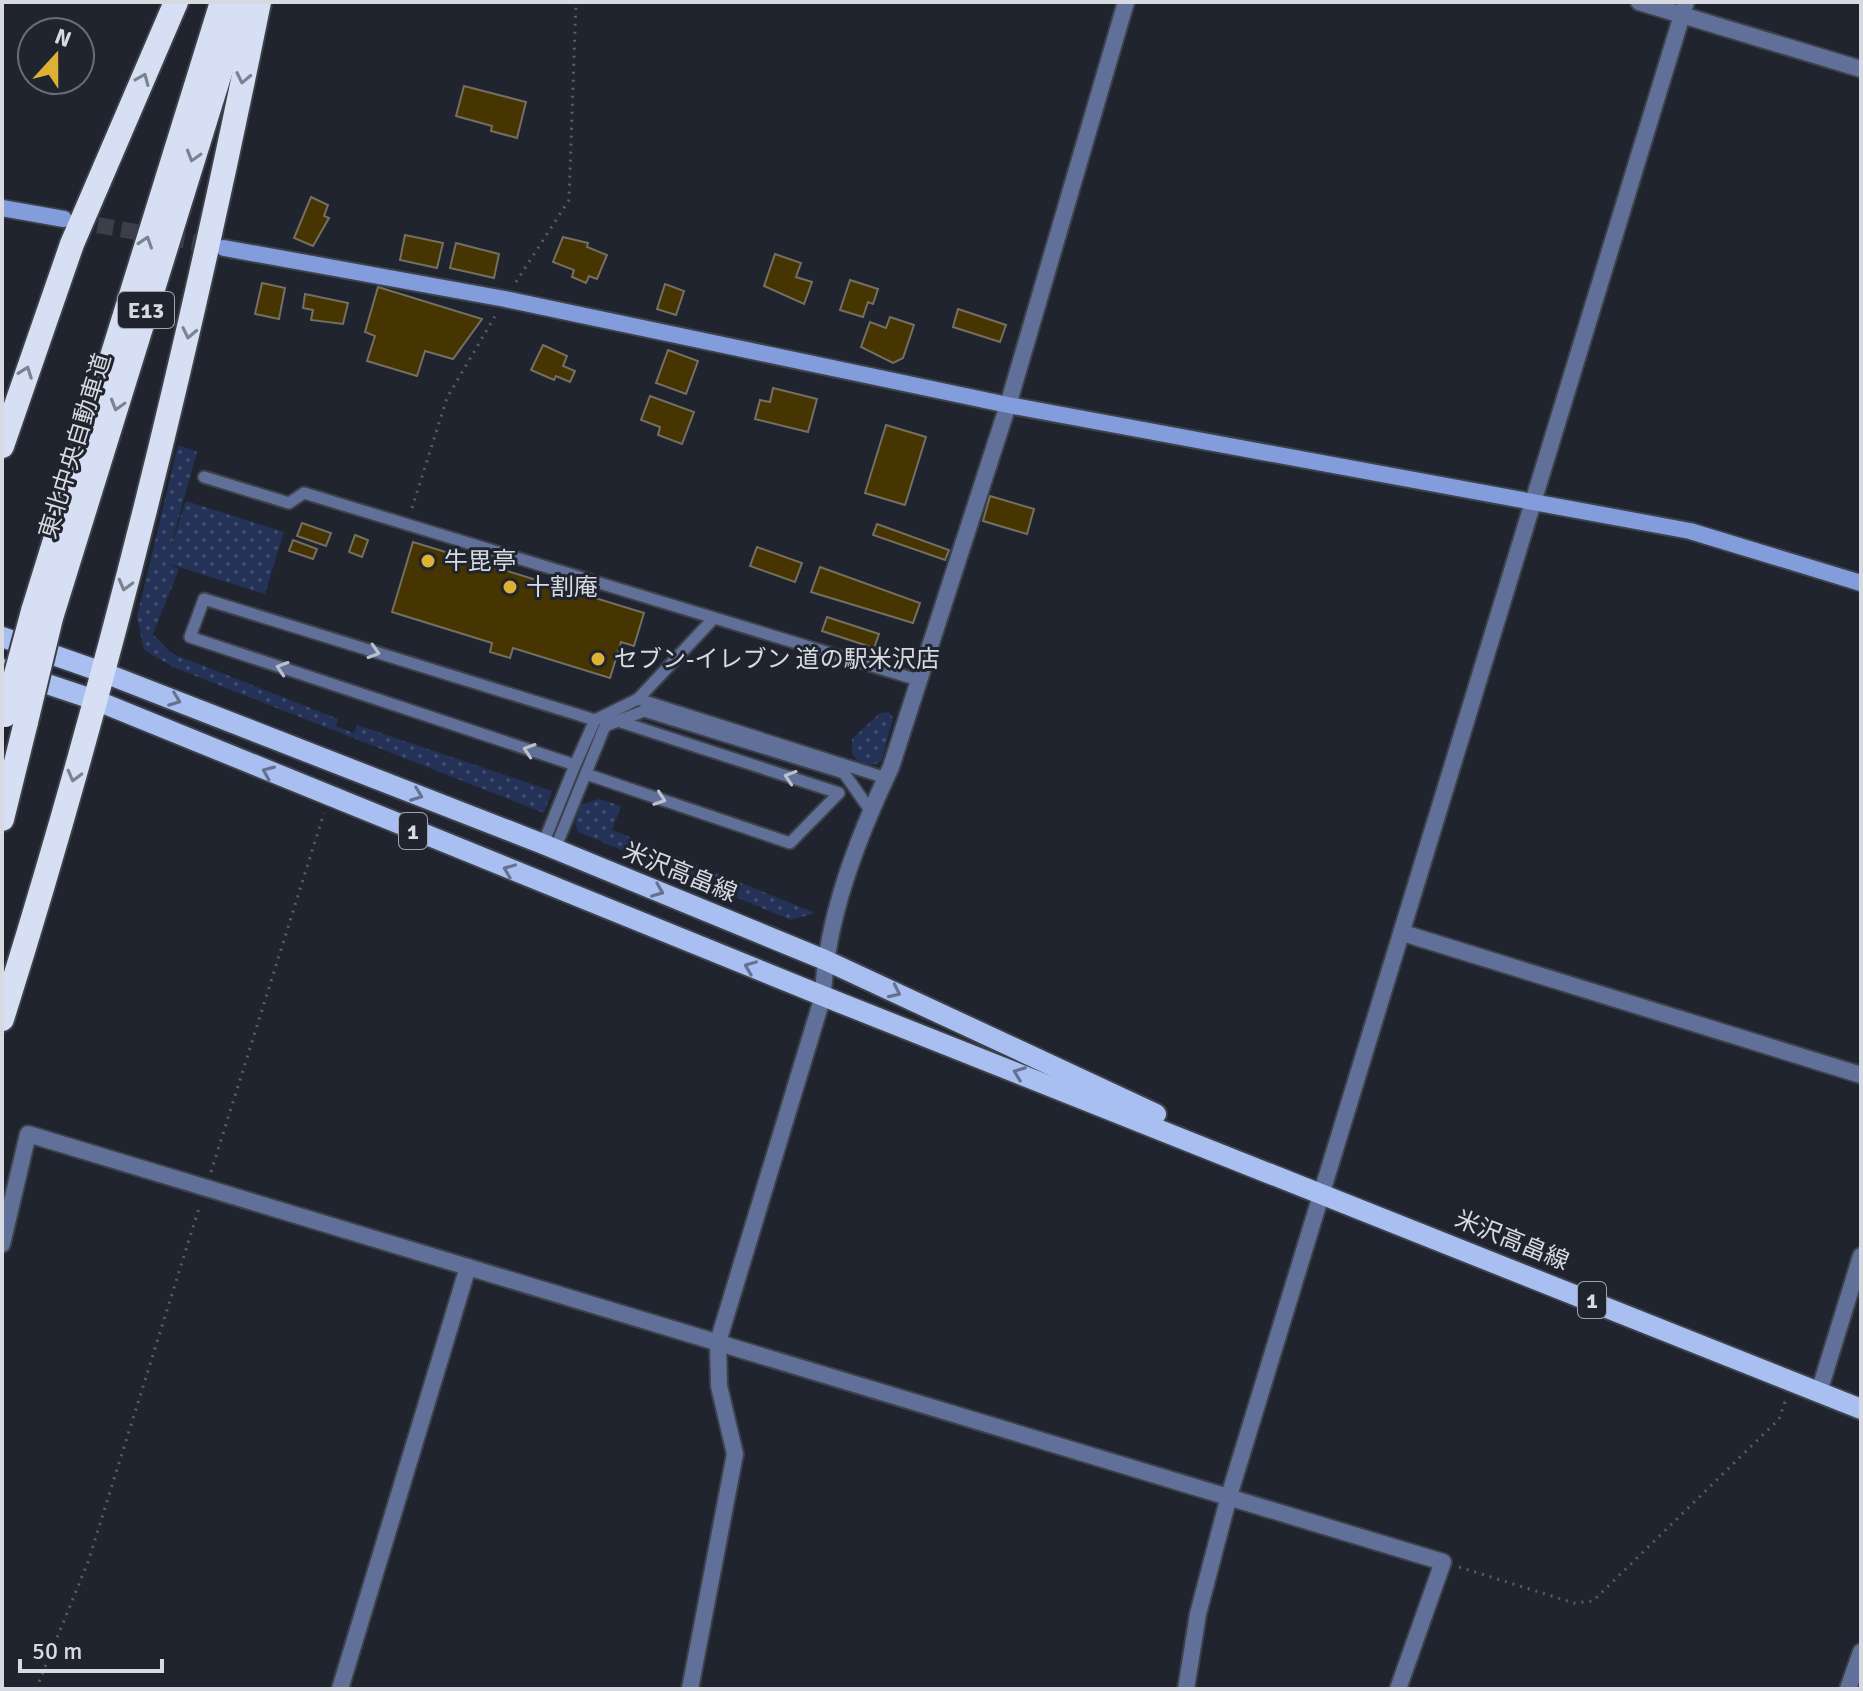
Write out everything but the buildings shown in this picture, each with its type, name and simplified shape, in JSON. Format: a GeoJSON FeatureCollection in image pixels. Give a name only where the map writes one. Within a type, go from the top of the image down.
{"type":"FeatureCollection","features":[{"type":"Feature","properties":{"kind":"highway"},"geometry":{"type":"LineString","coordinates":[[2,446],[72,244],[176,2]]}},
{"type":"Feature","properties":{"kind":"highway","name":"東北中央自動車道"},"geometry":{"type":"LineString","coordinates":[[2,819],[11,722],[222,2]]}},
{"type":"Feature","properties":{"kind":"highway","name":"東北中央自動車道"},"geometry":{"type":"LineString","coordinates":[[42,614],[242,2]]}},
{"type":"Feature","properties":{"kind":"highway"},"geometry":{"type":"LineString","coordinates":[[2,1019],[42,895],[182,365],[259,2]]}},
{"type":"Feature","properties":{"kind":"main road","name":"米沢高畠線"},"geometry":{"type":"LineString","coordinates":[[2,637],[102,672],[549,847],[825,960],[1323,1192]]}},
{"type":"Feature","properties":{"kind":"main road","name":"米沢高畠線"},"geometry":{"type":"LineString","coordinates":[[2,669],[95,700],[329,798],[1861,1409]]}},
{"type":"Feature","properties":{"kind":"street"},"geometry":{"type":"LineString","coordinates":[[690,1689],[735,1454],[719,1386],[718,1342],[823,996],[825,960],[870,810],[886,778],[1008,405],[1126,2]]}},
{"type":"Feature","properties":{"kind":"street"},"geometry":{"type":"LineString","coordinates":[[1639,2],[1684,8],[1861,69]]}},
{"type":"Feature","properties":{"kind":"street"},"geometry":{"type":"LineString","coordinates":[[1186,1689],[1198,1614],[1229,1496],[1684,8]]}},
{"type":"Feature","properties":{"kind":"street"},"geometry":{"type":"LineString","coordinates":[[2,208],[64,219]]}},
{"type":"Feature","properties":{"kind":"street"},"geometry":{"type":"LineString","coordinates":[[224,248],[505,299],[1008,405],[1690,531],[1861,583]]}},
{"type":"Feature","properties":{"kind":"street"},"geometry":{"type":"LineString","coordinates":[[1403,933],[1861,1075]]}},
{"type":"Feature","properties":{"kind":"street"},"geometry":{"type":"LineString","coordinates":[[2,1244],[5,1208],[28,1134],[1443,1562],[1398,1689]]}},
{"type":"Feature","properties":{"kind":"street"},"geometry":{"type":"LineString","coordinates":[[1819,1392],[1861,1256]]}},
{"type":"Feature","properties":{"kind":"street"},"geometry":{"type":"LineString","coordinates":[[340,1689],[468,1267]]}},
{"type":"Feature","properties":{"kind":"street"},"geometry":{"type":"LineString","coordinates":[[1848,1689],[1858,1670],[1861,1652]]}},
{"type":"Feature","properties":{"kind":"lane"},"geometry":{"type":"LineString","coordinates":[[204,477],[289,503],[304,493],[918,680]]}},
{"type":"Feature","properties":{"kind":"lane"},"geometry":{"type":"LineString","coordinates":[[575,765],[190,637],[204,599],[595,720]]}},
{"type":"Feature","properties":{"kind":"lane"},"geometry":{"type":"LineString","coordinates":[[549,847],[575,765],[595,720],[638,699],[714,618]]}},
{"type":"Feature","properties":{"kind":"lane"},"geometry":{"type":"LineString","coordinates":[[638,699],[886,778]]}},
{"type":"Feature","properties":{"kind":"lane"},"geometry":{"type":"LineString","coordinates":[[549,847],[586,774],[605,726],[644,711],[844,773],[870,810]]}},
{"type":"Feature","properties":{"kind":"lane"},"geometry":{"type":"LineString","coordinates":[[586,774],[790,843],[839,793],[618,721]]}},
{"type":"Feature","properties":{"kind":"path"},"geometry":{"type":"LineString","coordinates":[[412,508],[447,398],[505,299],[569,200],[576,2]]}},
{"type":"Feature","properties":{"kind":"path"},"geometry":{"type":"LineString","coordinates":[[36,1689],[88,1562],[329,798]]}},
{"type":"Feature","properties":{"kind":"path"},"geometry":{"type":"LineString","coordinates":[[1443,1562],[1574,1603],[1593,1601],[1779,1419],[1793,1381]]}},
{"type":"Feature","properties":{"kind":"shaded area"},"geometry":{"type":"Polygon","coordinates":[[[178,445],[197,452],[168,556],[186,501],[284,532],[265,594],[166,563],[179,569],[153,634],[171,653],[338,719],[336,726],[354,733],[357,725],[552,791],[544,813],[173,667],[144,650],[137,617],[178,445]]]}},
{"type":"Feature","properties":{"kind":"shaded area"},"geometry":{"type":"Polygon","coordinates":[[[889,712],[893,718],[881,762],[868,765],[861,762],[852,753],[852,739],[880,713],[889,712]]]}},
{"type":"Feature","properties":{"kind":"shaded area"},"geometry":{"type":"Polygon","coordinates":[[[599,799],[621,806],[612,830],[815,913],[791,920],[578,832],[575,823],[580,805],[599,799]]]}},
{"type":"Feature","properties":{"kind":"tunnel"},"geometry":{"type":"LineString","coordinates":[[74,221],[216,246]]}},
{"type":"Feature","properties":{"kind":"place","name":"牛毘亭"},"geometry":{"type":"Point","coordinates":[428,561]}},
{"type":"Feature","properties":{"kind":"place","name":"十割庵"},"geometry":{"type":"Point","coordinates":[510,587]}},
{"type":"Feature","properties":{"kind":"place","name":"セブン-イレブン 道の駅米沢店"},"geometry":{"type":"Point","coordinates":[598,659]}}]}
